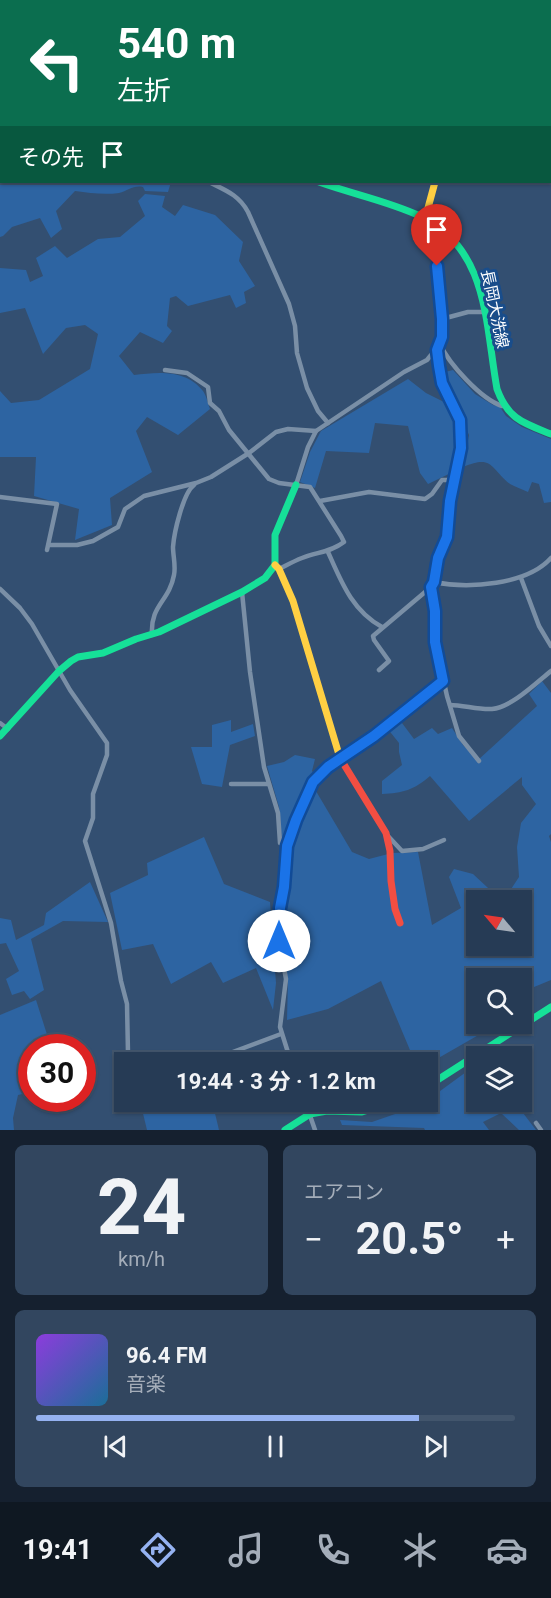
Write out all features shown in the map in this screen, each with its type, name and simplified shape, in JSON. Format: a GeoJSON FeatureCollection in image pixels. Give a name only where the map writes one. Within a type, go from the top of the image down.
{"type":"FeatureCollection","features":[{"type":"Feature","properties":{"kind":"street"},"geometry":{"type":"LineString","coordinates":[[211,183],[239,198],[248,212],[289,304],[296,326],[297,353],[310,396],[328,423]]}},
{"type":"Feature","properties":{"kind":"street","name":"長岡大洗線"},"geometry":{"type":"LineString","coordinates":[[322,183],[426,219],[447,233],[466,255],[477,277],[502,406]]}},
{"type":"Feature","properties":{"kind":"street"},"geometry":{"type":"LineString","coordinates":[[435,183],[422,231],[437,266],[442,319],[440,344],[427,360],[316,431],[275,535],[277,567],[293,601],[323,708],[341,762],[386,833],[402,851],[423,849],[444,840]]}},
{"type":"Feature","properties":{"kind":"street"},"geometry":{"type":"LineString","coordinates":[[442,319],[468,312],[484,312]]}},
{"type":"Feature","properties":{"kind":"street"},"geometry":{"type":"LineString","coordinates":[[440,344],[454,368],[485,395],[515,418],[551,434]]}},
{"type":"Feature","properties":{"kind":"street"},"geometry":{"type":"LineString","coordinates":[[437,350],[442,383],[461,427],[460,459],[450,501],[448,532],[438,558],[432,585],[435,642],[443,681],[459,736],[479,761]]}},
{"type":"Feature","properties":{"kind":"street"},"geometry":{"type":"LineString","coordinates":[[0,736],[58,671],[78,657],[103,652],[152,635],[242,592],[265,578],[277,567],[304,557],[328,552],[344,542],[310,487],[279,483],[269,479],[230,430],[219,411],[210,403],[208,387],[187,373],[165,370]]}},
{"type":"Feature","properties":{"kind":"street"},"geometry":{"type":"LineString","coordinates":[[0,497],[57,504],[48,548],[77,545],[93,541],[118,527],[125,510],[144,496],[211,477],[249,453],[276,432],[288,429],[316,431]]}},
{"type":"Feature","properties":{"kind":"street"},"geometry":{"type":"LineString","coordinates":[[320,501],[369,492],[424,499],[432,494],[442,480],[454,480]]}},
{"type":"Feature","properties":{"kind":"street"},"geometry":{"type":"LineString","coordinates":[[152,635],[152,618],[168,593],[174,577],[174,544],[184,503],[190,487],[196,483]]}},
{"type":"Feature","properties":{"kind":"street"},"geometry":{"type":"LineString","coordinates":[[328,552],[352,601],[382,627]]}},
{"type":"Feature","properties":{"kind":"street"},"geometry":{"type":"LineString","coordinates":[[379,670],[389,661],[373,636],[432,585],[469,585],[521,578],[544,565],[551,558]]}},
{"type":"Feature","properties":{"kind":"street"},"geometry":{"type":"LineString","coordinates":[[521,578],[539,626],[551,646]]}},
{"type":"Feature","properties":{"kind":"street"},"geometry":{"type":"LineString","coordinates":[[0,589],[20,608],[32,624],[58,671],[108,749],[93,794],[93,818],[85,841],[111,923],[127,1004],[128,1052]]}},
{"type":"Feature","properties":{"kind":"street"},"geometry":{"type":"LineString","coordinates":[[242,592],[250,672],[264,766],[278,813],[280,843],[287,846]]}},
{"type":"Feature","properties":{"kind":"street"},"geometry":{"type":"LineString","coordinates":[[450,705],[487,709],[498,707],[523,693],[551,671]]}},
{"type":"Feature","properties":{"kind":"street"},"geometry":{"type":"LineString","coordinates":[[287,1052],[280,1027],[286,979],[279,941],[279,915],[287,846],[296,820],[313,782],[320,773],[340,757],[361,746],[443,681]]}},
{"type":"Feature","properties":{"kind":"street"},"geometry":{"type":"LineString","coordinates":[[0,723],[8,729]]}},
{"type":"Feature","properties":{"kind":"street"},"geometry":{"type":"LineString","coordinates":[[231,784],[269,784]]}},
{"type":"Feature","properties":{"kind":"street"},"geometry":{"type":"LineString","coordinates":[[386,833],[390,851],[395,909],[400,923]]}},
{"type":"Feature","properties":{"kind":"street"},"geometry":{"type":"LineString","coordinates":[[438,1080],[551,1007]]}},
{"type":"Feature","properties":{"kind":"street"},"geometry":{"type":"LineString","coordinates":[[233,1052],[281,1034]]}},
{"type":"Feature","properties":{"kind":"street"},"geometry":{"type":"LineString","coordinates":[[285,1130],[310,1114],[321,1112]]}},
{"type":"Feature","properties":{"kind":"street"},"geometry":{"type":"LineString","coordinates":[[310,1114],[315,1130]]}},
{"type":"Feature","properties":{"kind":"street"},"geometry":{"type":"LineString","coordinates":[[536,1123],[541,1130]]}},
{"type":"Feature","properties":{"kind":"shaded area"},"geometry":{"type":"Polygon","coordinates":[[[0,183],[171,183],[168,192],[145,191],[143,187],[133,187],[113,194],[75,191],[56,211],[62,229],[51,238],[40,218],[12,227],[0,237],[0,183]]]}},
{"type":"Feature","properties":{"kind":"shaded area"},"geometry":{"type":"Polygon","coordinates":[[[145,194],[165,196],[162,207],[175,216],[183,205],[215,215],[243,242],[239,261],[255,286],[244,292],[246,303],[236,308],[230,295],[188,306],[176,296],[170,298],[167,326],[172,331],[163,343],[140,332],[119,356],[134,375],[162,373],[180,375],[188,379],[203,391],[210,409],[178,435],[147,417],[136,431],[152,472],[110,498],[112,525],[75,540],[79,509],[34,496],[36,457],[0,457],[0,391],[11,403],[39,400],[90,369],[98,334],[85,325],[66,328],[43,354],[25,308],[0,313],[0,268],[26,270],[30,282],[43,276],[36,258],[55,246],[67,258],[98,239],[120,237],[145,216],[138,201],[145,194]]]}},
{"type":"Feature","properties":{"kind":"shaded area"},"geometry":{"type":"Polygon","coordinates":[[[453,370],[475,394],[500,407],[506,416],[522,427],[551,439],[551,502],[544,503],[539,484],[532,482],[528,492],[510,484],[486,462],[463,467],[469,435],[446,382],[445,372],[453,370]]]}},
{"type":"Feature","properties":{"kind":"shaded area"},"geometry":{"type":"Polygon","coordinates":[[[408,379],[426,393],[448,404],[458,422],[453,472],[428,484],[420,473],[408,426],[375,423],[369,453],[326,451],[315,488],[300,482],[310,452],[321,431],[408,379]]]}},
{"type":"Feature","properties":{"kind":"shaded area"},"geometry":{"type":"Polygon","coordinates":[[[542,681],[551,693],[551,834],[549,836],[551,842],[551,980],[532,988],[532,968],[466,968],[466,1034],[480,1034],[438,1058],[438,1052],[411,1052],[381,981],[328,1009],[287,1020],[288,980],[282,948],[282,907],[287,886],[292,840],[313,786],[352,852],[369,859],[392,853],[418,852],[432,925],[461,908],[449,877],[454,869],[473,874],[490,890],[466,890],[466,956],[532,956],[532,890],[511,890],[519,877],[517,847],[521,823],[536,804],[522,785],[522,777],[469,821],[430,776],[413,788],[402,792],[382,794],[382,781],[402,765],[399,743],[387,728],[399,719],[414,739],[432,728],[438,734],[452,728],[463,745],[478,760],[537,706],[529,694],[542,681]]]}},
{"type":"Feature","properties":{"kind":"shaded area"},"geometry":{"type":"Polygon","coordinates":[[[231,720],[231,732],[253,724],[255,736],[230,745],[222,787],[202,784],[191,747],[212,747],[212,725],[231,720]]]}},
{"type":"Feature","properties":{"kind":"shaded area"},"geometry":{"type":"Polygon","coordinates":[[[295,755],[315,759],[312,771],[315,775],[306,789],[287,844],[282,842],[279,807],[267,766],[284,762],[295,755]]]}},
{"type":"Feature","properties":{"kind":"shaded area"},"geometry":{"type":"Polygon","coordinates":[[[204,837],[224,884],[270,902],[276,983],[273,1010],[256,968],[223,983],[211,962],[171,984],[153,944],[122,950],[110,893],[148,875],[147,863],[204,837]]]}},
{"type":"Feature","properties":{"kind":"shaded area"},"geometry":{"type":"Polygon","coordinates":[[[90,882],[108,922],[63,921],[31,939],[44,990],[30,999],[24,991],[12,995],[6,979],[19,971],[6,943],[0,944],[0,918],[11,920],[16,940],[44,925],[46,913],[90,882]]]}},
{"type":"Feature","properties":{"kind":"shaded area"},"geometry":{"type":"Polygon","coordinates":[[[36,1000],[47,1034],[18,1034],[18,1095],[13,1118],[14,1130],[0,1130],[0,1015],[36,1000]]]}},
{"type":"Feature","properties":{"kind":"shaded area"},"geometry":{"type":"Polygon","coordinates":[[[466,1072],[466,1112],[522,1112],[536,1130],[519,1130],[501,1113],[483,1122],[489,1130],[425,1130],[424,1128],[342,1125],[340,1120],[372,1122],[401,1112],[438,1112],[438,1093],[466,1072]]]}},
{"type":"Feature","properties":{"kind":"shaded area"},"geometry":{"type":"Polygon","coordinates":[[[143,1112],[215,1112],[219,1130],[147,1130],[143,1112]]]}},
{"type":"Feature","properties":{"kind":"traffic: fast"},"geometry":{"type":"LineString","coordinates":[[322,183],[395,206],[420,216],[443,230],[472,268],[480,290],[486,314],[497,389],[501,399],[518,419],[551,434]]}},
{"type":"Feature","properties":{"kind":"traffic: fast"},"geometry":{"type":"LineString","coordinates":[[0,736],[59,671],[71,661],[78,657],[103,653],[159,632],[242,592],[265,578],[275,565],[275,535],[296,485]]}},
{"type":"Feature","properties":{"kind":"traffic: fast"},"geometry":{"type":"LineString","coordinates":[[438,1080],[551,1007]]}},
{"type":"Feature","properties":{"kind":"traffic: fast"},"geometry":{"type":"LineString","coordinates":[[285,1130],[310,1114],[321,1112]]}},
{"type":"Feature","properties":{"kind":"traffic: slow"},"geometry":{"type":"LineString","coordinates":[[425,219],[435,183]]}},
{"type":"Feature","properties":{"kind":"traffic: slow"},"geometry":{"type":"LineString","coordinates":[[275,565],[293,601],[340,758]]}},
{"type":"Feature","properties":{"kind":"traffic: jam"},"geometry":{"type":"LineString","coordinates":[[340,758],[386,833],[390,851],[395,909],[400,923]]}},
{"type":"Feature","properties":{"kind":"route"},"geometry":{"type":"LineString","coordinates":[[279,941],[287,846],[315,778],[340,757],[361,746],[400,717],[443,681],[435,642],[435,611],[431,587],[438,558],[448,532],[450,501],[460,459],[461,427],[460,420],[442,383],[439,366],[437,350],[442,337],[442,319],[437,266]]}}]}
